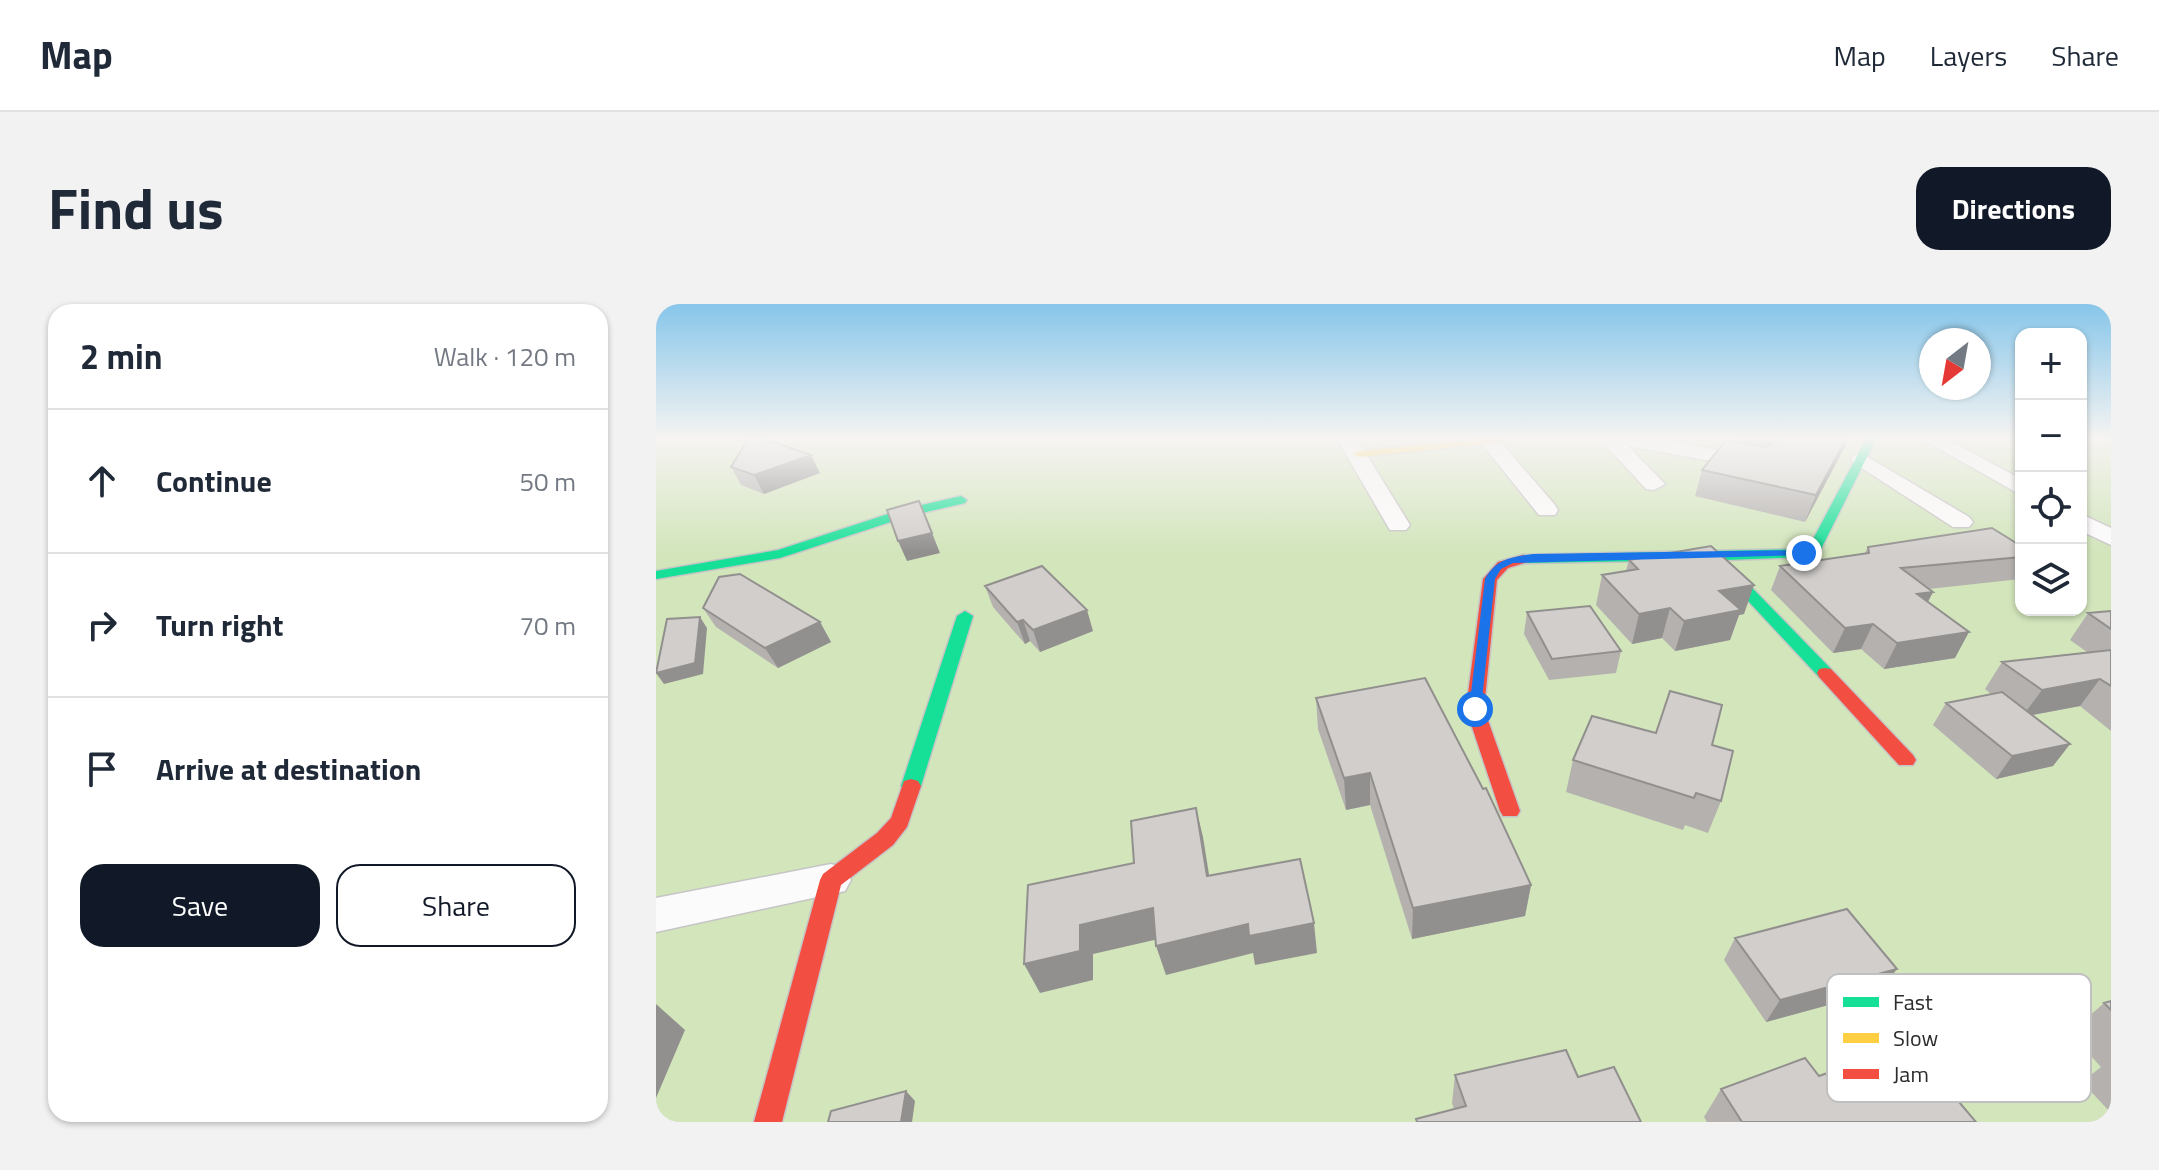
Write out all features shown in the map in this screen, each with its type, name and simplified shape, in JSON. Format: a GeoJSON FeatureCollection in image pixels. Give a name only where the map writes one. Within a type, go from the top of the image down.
{"type":"FeatureCollection","features":[{"type":"Feature","properties":{"kind":"street"},"geometry":{"type":"LineString","coordinates":[[1370,477],[1398,525]]}},
{"type":"Feature","properties":{"kind":"street"},"geometry":{"type":"LineString","coordinates":[[1523,477],[1547,510]]}},
{"type":"Feature","properties":{"kind":"street"},"geometry":{"type":"LineString","coordinates":[[1647,477],[1654,484]]}},
{"type":"Feature","properties":{"kind":"street"},"geometry":{"type":"LineString","coordinates":[[1510,811],[1475,709],[1490,579],[1497,567],[1510,560],[1533,557],[1795,554],[1815,548],[1852,477]]}},
{"type":"Feature","properties":{"kind":"street"},"geometry":{"type":"LineString","coordinates":[[1890,477],[1961,522]]}},
{"type":"Feature","properties":{"kind":"street"},"geometry":{"type":"LineString","coordinates":[[656,575],[780,554],[905,513],[961,500]]}},
{"type":"Feature","properties":{"kind":"street"},"geometry":{"type":"LineString","coordinates":[[2087,524],[2111,538]]}},
{"type":"Feature","properties":{"kind":"street"},"geometry":{"type":"LineString","coordinates":[[1714,556],[1906,760]]}},
{"type":"Feature","properties":{"kind":"street"},"geometry":{"type":"LineString","coordinates":[[656,915],[831,880],[885,839],[900,821],[965,616]]}},
{"type":"Feature","properties":{"kind":"street"},"geometry":{"type":"LineString","coordinates":[[768,1122],[831,880]]}},
{"type":"Feature","properties":{"kind":"green space"},"geometry":{"type":"Polygon","coordinates":[[[656,477],[2015,477],[2015,616],[2087,616],[2087,477],[2111,477],[2111,1122],[656,1122],[656,477]]]}},
{"type":"Feature","properties":{"kind":"building"},"geometry":{"type":"Polygon","coordinates":[[[1735,477],[1826,477],[1816,495],[1735,477]]]}},
{"type":"Feature","properties":{"kind":"building"},"geometry":{"type":"Polygon","coordinates":[[[919,501],[932,533],[898,541],[887,510],[919,501]]]}},
{"type":"Feature","properties":{"kind":"building"},"geometry":{"type":"Polygon","coordinates":[[[1992,528],[2015,542],[2015,558],[1901,568],[1933,592],[1917,594],[1969,632],[1897,643],[1873,624],[1845,628],[1780,566],[1869,553],[1868,547],[1992,528]]]}},
{"type":"Feature","properties":{"kind":"building"},"geometry":{"type":"Polygon","coordinates":[[[1711,546],[1754,585],[1719,591],[1741,610],[1684,621],[1670,608],[1639,614],[1602,575],[1638,569],[1629,560],[1711,546]]]}},
{"type":"Feature","properties":{"kind":"building"},"geometry":{"type":"Polygon","coordinates":[[[1042,566],[1087,610],[1033,630],[1023,620],[1017,622],[985,586],[1042,566]]]}},
{"type":"Feature","properties":{"kind":"building"},"geometry":{"type":"Polygon","coordinates":[[[740,574],[820,622],[765,648],[703,608],[719,577],[740,574]]]}},
{"type":"Feature","properties":{"kind":"building"},"geometry":{"type":"Polygon","coordinates":[[[1590,606],[1621,651],[1552,659],[1527,612],[1590,606]]]}},
{"type":"Feature","properties":{"kind":"building"},"geometry":{"type":"Polygon","coordinates":[[[2111,611],[2111,629],[2088,613],[2111,611]]]}},
{"type":"Feature","properties":{"kind":"building"},"geometry":{"type":"Polygon","coordinates":[[[700,617],[695,663],[656,673],[667,619],[700,617]]]}},
{"type":"Feature","properties":{"kind":"building"},"geometry":{"type":"Polygon","coordinates":[[[2111,650],[2111,686],[2100,679],[2042,690],[2002,662],[2111,650]]]}},
{"type":"Feature","properties":{"kind":"building"},"geometry":{"type":"Polygon","coordinates":[[[1425,678],[1483,789],[1486,788],[1531,885],[1413,908],[1370,773],[1344,778],[1316,698],[1425,678]]]}},
{"type":"Feature","properties":{"kind":"building"},"geometry":{"type":"Polygon","coordinates":[[[1670,691],[1722,705],[1712,745],[1733,751],[1721,801],[1696,793],[1694,798],[1573,760],[1592,716],[1656,733],[1670,691]]]}},
{"type":"Feature","properties":{"kind":"building"},"geometry":{"type":"Polygon","coordinates":[[[2002,692],[2070,744],[2012,756],[1946,703],[2002,692]]]}},
{"type":"Feature","properties":{"kind":"building"},"geometry":{"type":"Polygon","coordinates":[[[1196,808],[1207,876],[1300,859],[1314,923],[1249,936],[1248,924],[1156,946],[1153,908],[1080,925],[1080,951],[1024,964],[1028,885],[1134,863],[1131,821],[1196,808]]]}},
{"type":"Feature","properties":{"kind":"building"},"geometry":{"type":"Polygon","coordinates":[[[1847,909],[1897,969],[1878,974],[1827,974],[1827,988],[1780,1000],[1735,938],[1847,909]]]}},
{"type":"Feature","properties":{"kind":"building"},"geometry":{"type":"Polygon","coordinates":[[[1566,1050],[1578,1077],[1614,1067],[1641,1122],[1417,1122],[1416,1119],[1466,1106],[1455,1075],[1566,1050]]]}},
{"type":"Feature","properties":{"kind":"building"},"geometry":{"type":"Polygon","coordinates":[[[1805,1058],[1819,1076],[1827,1073],[1827,1102],[1959,1102],[1976,1122],[1742,1122],[1721,1089],[1805,1058]]]}},
{"type":"Feature","properties":{"kind":"building"},"geometry":{"type":"Polygon","coordinates":[[[906,1091],[901,1122],[828,1122],[831,1111],[906,1091]]]}},
{"type":"Feature","properties":{"kind":"traffic: fast"},"geometry":{"type":"LineString","coordinates":[[1825,673],[1714,556],[1804,553],[1815,548],[1851,477]]}},
{"type":"Feature","properties":{"kind":"traffic: fast"},"geometry":{"type":"LineString","coordinates":[[656,575],[780,554],[905,513],[961,500]]}},
{"type":"Feature","properties":{"kind":"traffic: fast"},"geometry":{"type":"LineString","coordinates":[[1523,559],[1708,556]]}},
{"type":"Feature","properties":{"kind":"traffic: fast"},"geometry":{"type":"LineString","coordinates":[[911,786],[965,616]]}},
{"type":"Feature","properties":{"kind":"traffic: jam"},"geometry":{"type":"LineString","coordinates":[[1510,811],[1475,709],[1490,579],[1503,565],[1523,559]]}},
{"type":"Feature","properties":{"kind":"traffic: jam"},"geometry":{"type":"LineString","coordinates":[[1825,673],[1906,760]]}},
{"type":"Feature","properties":{"kind":"traffic: jam"},"geometry":{"type":"LineString","coordinates":[[768,1122],[831,880],[885,839],[900,821],[911,786]]}},
{"type":"Feature","properties":{"kind":"route"},"geometry":{"type":"LineString","coordinates":[[1475,709],[1490,579],[1497,567],[1510,560],[1533,557],[1804,553]]}}]}
